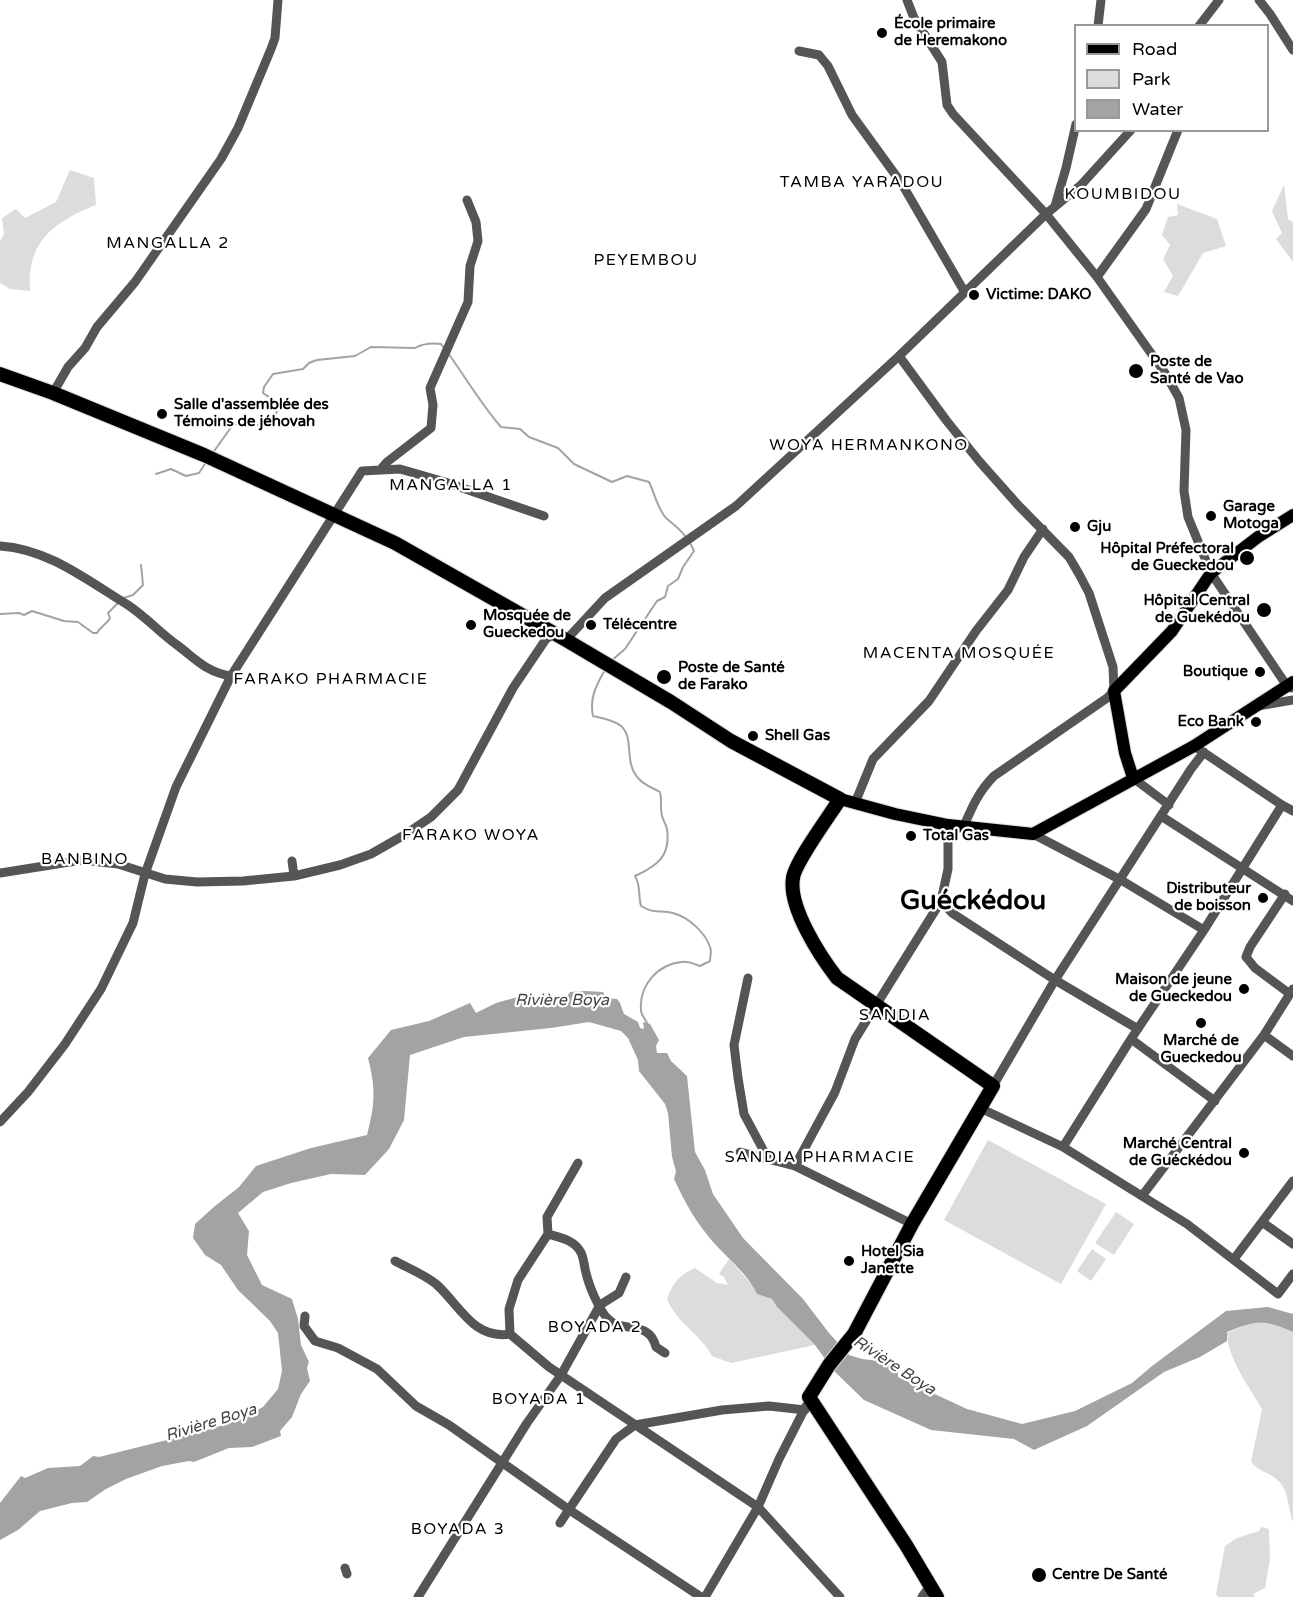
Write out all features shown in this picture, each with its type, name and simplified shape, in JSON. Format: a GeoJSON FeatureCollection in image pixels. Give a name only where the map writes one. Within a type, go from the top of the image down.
{"type":"FeatureCollection","features":[{"type":"Feature","properties":{"kind":"highway"},"geometry":{"type":"LineString","coordinates":[[0,374],[53,393],[204,455],[364,527],[432,562],[740,746],[840,799],[797,865],[793,878],[794,895],[809,935],[821,957],[837,978],[993,1086],[912,1224],[854,1334],[829,1365],[807,1404],[840,1447],[906,1545],[930,1593]]}},
{"type":"Feature","properties":{"kind":"main road"},"geometry":{"type":"LineString","coordinates":[[1133,778],[1125,753],[1114,691],[1172,631],[1210,573],[1258,537],[1293,515]]}},
{"type":"Feature","properties":{"kind":"main road"},"geometry":{"type":"LineString","coordinates":[[840,799],[948,825],[1033,834],[1133,778],[1199,749],[1256,706],[1291,686]]}},
{"type":"Feature","properties":{"kind":"street"},"geometry":{"type":"LineString","coordinates":[[53,393],[68,367],[85,348],[97,327],[135,282],[221,159],[238,128],[275,38],[278,0]]}},
{"type":"Feature","properties":{"kind":"street"},"geometry":{"type":"LineString","coordinates":[[907,0],[914,18],[942,62],[947,105],[953,114],[1046,214],[1097,277],[1165,373],[1179,398],[1186,430],[1184,491],[1188,517],[1210,573],[1291,686]]}},
{"type":"Feature","properties":{"kind":"street"},"geometry":{"type":"LineString","coordinates":[[1098,24],[1101,0]]}},
{"type":"Feature","properties":{"kind":"street"},"geometry":{"type":"LineString","coordinates":[[1201,24],[1219,0]]}},
{"type":"Feature","properties":{"kind":"street"},"geometry":{"type":"LineString","coordinates":[[1259,0],[1293,50]]}},
{"type":"Feature","properties":{"kind":"street"},"geometry":{"type":"LineString","coordinates":[[799,51],[819,55],[828,66],[852,115],[902,184],[964,291]]}},
{"type":"Feature","properties":{"kind":"street"},"geometry":{"type":"LineString","coordinates":[[1055,206],[1074,132]]}},
{"type":"Feature","properties":{"kind":"street"},"geometry":{"type":"LineString","coordinates":[[0,873],[82,860],[118,864],[165,879],[197,882],[294,876],[340,865],[371,854],[406,834],[431,817],[458,790],[513,688],[546,639],[560,637],[605,598],[736,506],[899,356],[1046,214],[1081,185],[1129,132]]}},
{"type":"Feature","properties":{"kind":"street"},"geometry":{"type":"LineString","coordinates":[[1097,277],[1146,209],[1177,132]]}},
{"type":"Feature","properties":{"kind":"street"},"geometry":{"type":"LineString","coordinates":[[381,469],[431,428],[433,405],[430,388],[465,309],[469,296],[470,266],[478,241],[476,222],[467,200]]}},
{"type":"Feature","properties":{"kind":"street"},"geometry":{"type":"LineString","coordinates":[[899,356],[979,461],[1069,557],[1089,593],[1113,667],[1114,691],[1107,699],[994,776],[983,787],[973,803],[963,826]]}},
{"type":"Feature","properties":{"kind":"street"},"geometry":{"type":"LineString","coordinates":[[0,1122],[28,1092],[65,1044],[101,989],[133,923],[144,874],[176,788],[231,676],[362,471],[400,469],[544,516]]}},
{"type":"Feature","properties":{"kind":"street"},"geometry":{"type":"LineString","coordinates":[[855,803],[873,759],[929,701],[976,631],[1008,590],[1024,557],[1043,530]]}},
{"type":"Feature","properties":{"kind":"street"},"geometry":{"type":"LineString","coordinates":[[0,546],[15,547],[55,559],[124,602],[200,664],[220,674],[231,676]]}},
{"type":"Feature","properties":{"kind":"street"},"geometry":{"type":"LineString","coordinates":[[1256,706],[1293,700]]}},
{"type":"Feature","properties":{"kind":"street"},"geometry":{"type":"LineString","coordinates":[[993,1086],[1055,981],[1169,805],[1191,769],[1199,749],[1293,812]]}},
{"type":"Feature","properties":{"kind":"street"},"geometry":{"type":"LineString","coordinates":[[1133,778],[1169,805]]}},
{"type":"Feature","properties":{"kind":"street"},"geometry":{"type":"LineString","coordinates":[[1063,1147],[1282,805]]}},
{"type":"Feature","properties":{"kind":"street"},"geometry":{"type":"LineString","coordinates":[[1142,1196],[1264,1035],[1292,991],[1255,968],[1246,957],[1250,947],[1289,898],[1161,816]]}},
{"type":"Feature","properties":{"kind":"street"},"geometry":{"type":"LineString","coordinates":[[795,1166],[835,1092],[855,1039],[940,902],[948,869],[948,825]]}},
{"type":"Feature","properties":{"kind":"street"},"geometry":{"type":"LineString","coordinates":[[1033,834],[1121,880],[1204,930]]}},
{"type":"Feature","properties":{"kind":"street"},"geometry":{"type":"LineString","coordinates":[[292,861],[294,876]]}},
{"type":"Feature","properties":{"kind":"street"},"geometry":{"type":"LineString","coordinates":[[940,902],[952,913],[1055,981],[1138,1029]]}},
{"type":"Feature","properties":{"kind":"street"},"geometry":{"type":"LineString","coordinates":[[748,978],[734,1045],[744,1114],[768,1159]]}},
{"type":"Feature","properties":{"kind":"street"},"geometry":{"type":"LineString","coordinates":[[1264,1035],[1293,1056]]}},
{"type":"Feature","properties":{"kind":"street"},"geometry":{"type":"LineString","coordinates":[[1131,1039],[1215,1101]]}},
{"type":"Feature","properties":{"kind":"street"},"geometry":{"type":"LineString","coordinates":[[980,1108],[1063,1147],[1187,1224],[1278,1294],[1293,1274]]}},
{"type":"Feature","properties":{"kind":"street"},"geometry":{"type":"LineString","coordinates":[[740,1152],[795,1166],[912,1224]]}},
{"type":"Feature","properties":{"kind":"street"},"geometry":{"type":"LineString","coordinates":[[510,1334],[509,1309],[518,1280],[548,1234],[547,1217],[578,1163]]}},
{"type":"Feature","properties":{"kind":"street"},"geometry":{"type":"LineString","coordinates":[[1234,1259],[1293,1181]]}},
{"type":"Feature","properties":{"kind":"street"},"geometry":{"type":"LineString","coordinates":[[1262,1222],[1293,1244]]}},
{"type":"Feature","properties":{"kind":"street"},"geometry":{"type":"LineString","coordinates":[[548,1234],[567,1240],[580,1251],[588,1283],[609,1319],[618,1326],[634,1326],[644,1330],[654,1339],[656,1347],[665,1353]]}},
{"type":"Feature","properties":{"kind":"street"},"geometry":{"type":"LineString","coordinates":[[395,1261],[436,1284],[471,1323],[498,1336],[510,1334],[561,1375],[758,1507],[836,1595]]}},
{"type":"Feature","properties":{"kind":"street"},"geometry":{"type":"LineString","coordinates":[[418,1597],[527,1423],[561,1375],[600,1305],[619,1293],[626,1277]]}},
{"type":"Feature","properties":{"kind":"street"},"geometry":{"type":"LineString","coordinates":[[305,1316],[304,1326],[315,1341],[338,1348],[377,1369],[416,1406],[449,1425],[568,1509],[703,1597],[758,1507],[807,1404],[722,1410],[635,1425],[615,1438],[568,1509],[560,1523]]}},
{"type":"Feature","properties":{"kind":"green space"},"geometry":{"type":"Polygon","coordinates":[[[70,170],[94,178],[96,205],[54,227],[39,244],[30,273],[30,291],[10,289],[0,283],[0,241],[4,234],[2,218],[16,209],[25,218],[56,202],[70,170]]]}},
{"type":"Feature","properties":{"kind":"green space"},"geometry":{"type":"Polygon","coordinates":[[[1284,185],[1288,219],[1293,222],[1293,262],[1276,239],[1282,233],[1272,211],[1284,185]]]}},
{"type":"Feature","properties":{"kind":"green space"},"geometry":{"type":"Polygon","coordinates":[[[1177,204],[1217,219],[1226,246],[1203,253],[1178,296],[1164,292],[1173,276],[1163,259],[1170,245],[1162,235],[1168,217],[1178,215],[1177,204]]]}},
{"type":"Feature","properties":{"kind":"green space"},"geometry":{"type":"Polygon","coordinates":[[[988,1140],[1106,1204],[1061,1284],[944,1220],[988,1140]]]}},
{"type":"Feature","properties":{"kind":"green space"},"geometry":{"type":"Polygon","coordinates":[[[1116,1212],[1134,1224],[1114,1255],[1095,1243],[1116,1212]]]}},
{"type":"Feature","properties":{"kind":"green space"},"geometry":{"type":"Polygon","coordinates":[[[1092,1249],[1106,1259],[1091,1281],[1077,1271],[1092,1249]]]}},
{"type":"Feature","properties":{"kind":"green space"},"geometry":{"type":"Polygon","coordinates":[[[729,1259],[754,1287],[757,1294],[772,1299],[777,1307],[815,1345],[731,1363],[712,1356],[677,1316],[667,1299],[677,1280],[695,1268],[717,1283],[728,1285],[724,1277],[719,1274],[729,1259]]]}},
{"type":"Feature","properties":{"kind":"green space"},"geometry":{"type":"Polygon","coordinates":[[[1254,1322],[1267,1322],[1293,1332],[1293,1522],[1286,1493],[1280,1482],[1251,1462],[1262,1409],[1235,1363],[1227,1333],[1254,1322]]]}},
{"type":"Feature","properties":{"kind":"green space"},"geometry":{"type":"Polygon","coordinates":[[[1261,1527],[1269,1529],[1270,1559],[1265,1588],[1253,1594],[1255,1597],[1218,1597],[1216,1594],[1225,1546],[1237,1538],[1259,1531],[1261,1527]]]}},
{"type":"Feature","properties":{"kind":"water"},"geometry":{"type":"Polygon","coordinates":[[[570,992],[603,992],[606,998],[617,999],[624,1014],[638,1022],[640,1028],[644,1029],[643,1022],[650,1024],[659,1040],[656,1046],[657,1053],[667,1053],[671,1061],[687,1076],[695,1152],[705,1170],[713,1194],[743,1238],[803,1299],[849,1355],[889,1362],[898,1368],[898,1377],[967,1409],[1022,1424],[1075,1411],[1132,1383],[1226,1311],[1268,1307],[1293,1314],[1293,1332],[1266,1323],[1254,1323],[1227,1332],[1227,1341],[1200,1357],[1164,1372],[1087,1426],[1034,1450],[1014,1439],[931,1430],[864,1400],[833,1370],[815,1345],[777,1307],[772,1299],[757,1294],[743,1274],[708,1236],[692,1213],[674,1179],[676,1171],[665,1104],[639,1071],[638,1060],[628,1038],[621,1031],[589,1022],[464,1037],[410,1055],[404,1120],[389,1149],[365,1175],[331,1174],[291,1183],[263,1192],[238,1213],[249,1231],[247,1255],[262,1285],[292,1299],[298,1319],[301,1345],[309,1362],[307,1368],[310,1381],[301,1394],[292,1417],[280,1431],[281,1436],[252,1447],[229,1448],[194,1462],[162,1466],[126,1479],[87,1502],[72,1503],[40,1511],[18,1530],[0,1540],[0,1503],[21,1476],[25,1478],[48,1468],[80,1466],[93,1456],[99,1457],[239,1420],[263,1407],[278,1389],[282,1371],[278,1333],[270,1321],[238,1290],[221,1265],[205,1255],[193,1238],[195,1224],[239,1187],[256,1166],[311,1148],[367,1135],[373,1096],[368,1058],[391,1030],[429,1021],[470,1003],[476,1013],[496,1003],[521,996],[538,1005],[552,998],[568,995],[570,992]]]}},
{"type":"Feature","properties":{"kind":"waterway"},"geometry":{"type":"LineString","coordinates":[[212,454],[232,426],[241,421],[261,425],[274,418],[277,407],[263,393],[264,387],[273,374],[303,369],[309,363],[317,360],[355,356],[371,347],[415,348],[441,344],[444,348]]}},
{"type":"Feature","properties":{"kind":"waterway"},"geometry":{"type":"LineString","coordinates":[[448,353],[501,427],[520,429],[529,437],[558,448],[574,464],[612,482],[627,476],[649,482],[663,514],[687,539]]}},
{"type":"Feature","properties":{"kind":"waterway"},"geometry":{"type":"LineString","coordinates":[[156,474],[171,469],[186,476],[199,473],[207,461]]}},
{"type":"Feature","properties":{"kind":"waterway"},"geometry":{"type":"LineString","coordinates":[[611,661],[625,649],[657,601],[665,597],[668,586],[678,579],[694,551],[690,543]]}},
{"type":"Feature","properties":{"kind":"waterway"},"geometry":{"type":"LineString","coordinates":[[123,598],[133,595],[143,585],[141,565]]}},
{"type":"Feature","properties":{"kind":"waterway"},"geometry":{"type":"LineString","coordinates":[[0,614],[24,615],[32,611],[64,621],[78,622],[93,633],[97,633],[110,618],[108,613],[119,602]]}},
{"type":"Feature","properties":{"kind":"waterway"},"geometry":{"type":"LineString","coordinates":[[606,668],[593,697],[593,716],[615,722],[625,731],[631,766],[643,783],[660,792],[661,813],[667,829],[667,846],[661,859],[635,876],[641,906],[653,911],[673,913],[684,918],[700,931],[708,941],[711,950],[710,961],[700,966],[686,962],[673,964],[658,971],[652,977],[643,992],[641,1001],[641,1012],[648,1026]]}},
{"type":"Feature","properties":{"kind":"waterway","name":"Rivière Boya"},"geometry":{"type":"LineString","coordinates":[[913,1400],[923,1407],[978,1425]]}},
{"type":"Feature","properties":{"kind":"place","name":"École primaire de Heremakono"},"geometry":{"type":"Point","coordinates":[882,33]}},
{"type":"Feature","properties":{"kind":"place","name":"Victime: DAKO"},"geometry":{"type":"Point","coordinates":[974,295]}},
{"type":"Feature","properties":{"kind":"place","name":"Poste de Santé de Vao"},"geometry":{"type":"Point","coordinates":[1136,371]}},
{"type":"Feature","properties":{"kind":"place","name":"Salle d'assemblée des Témoins de jéhovah"},"geometry":{"type":"Point","coordinates":[162,414]}},
{"type":"Feature","properties":{"kind":"place","name":"Garage Motoga"},"geometry":{"type":"Point","coordinates":[1211,516]}},
{"type":"Feature","properties":{"kind":"place","name":"Gju"},"geometry":{"type":"Point","coordinates":[1075,527]}},
{"type":"Feature","properties":{"kind":"place","name":"Hôpital Préfectoral de Gueckedou"},"geometry":{"type":"Point","coordinates":[1247,558]}},
{"type":"Feature","properties":{"kind":"place","name":"Hôpital Central de Guekédou"},"geometry":{"type":"Point","coordinates":[1264,610]}},
{"type":"Feature","properties":{"kind":"place","name":"Mosquée de Gueckedou"},"geometry":{"type":"Point","coordinates":[471,625]}},
{"type":"Feature","properties":{"kind":"place","name":"Télécentre"},"geometry":{"type":"Point","coordinates":[591,625]}},
{"type":"Feature","properties":{"kind":"place","name":"Boutique"},"geometry":{"type":"Point","coordinates":[1260,672]}},
{"type":"Feature","properties":{"kind":"place","name":"Poste de Santé de Farako"},"geometry":{"type":"Point","coordinates":[664,677]}},
{"type":"Feature","properties":{"kind":"place","name":"Eco Bank"},"geometry":{"type":"Point","coordinates":[1256,722]}},
{"type":"Feature","properties":{"kind":"place","name":"Shell Gas"},"geometry":{"type":"Point","coordinates":[753,736]}},
{"type":"Feature","properties":{"kind":"place","name":"Total Gas"},"geometry":{"type":"Point","coordinates":[911,836]}},
{"type":"Feature","properties":{"kind":"place","name":"Distributeur de boisson"},"geometry":{"type":"Point","coordinates":[1263,898]}},
{"type":"Feature","properties":{"kind":"place","name":"Maison de jeune de Gueckedou"},"geometry":{"type":"Point","coordinates":[1244,989]}},
{"type":"Feature","properties":{"kind":"place","name":"Marché de Gueckedou"},"geometry":{"type":"Point","coordinates":[1201,1023]}},
{"type":"Feature","properties":{"kind":"place","name":"Marché Central de Guéckédou"},"geometry":{"type":"Point","coordinates":[1244,1153]}},
{"type":"Feature","properties":{"kind":"place","name":"Hotel Sia Janette"},"geometry":{"type":"Point","coordinates":[849,1261]}},
{"type":"Feature","properties":{"kind":"place","name":"Centre De Santé"},"geometry":{"type":"Point","coordinates":[1039,1575]}},
{"type":"Feature","properties":{"kind":"district","name":"TAMBA YARADOU"},"geometry":{"type":"Point","coordinates":[862,183]}},
{"type":"Feature","properties":{"kind":"district","name":"KOUMBIDOU"},"geometry":{"type":"Point","coordinates":[1123,195]}},
{"type":"Feature","properties":{"kind":"district","name":"MANGALLA 2"},"geometry":{"type":"Point","coordinates":[168,244]}},
{"type":"Feature","properties":{"kind":"district","name":"PEYEMBOU"},"geometry":{"type":"Point","coordinates":[646,261]}},
{"type":"Feature","properties":{"kind":"district","name":"WOYA HERMANKONO"},"geometry":{"type":"Point","coordinates":[869,446]}},
{"type":"Feature","properties":{"kind":"district","name":"MANGALLA 1"},"geometry":{"type":"Point","coordinates":[451,486]}},
{"type":"Feature","properties":{"kind":"district","name":"MACENTA MOSQUÉE"},"geometry":{"type":"Point","coordinates":[959,654]}},
{"type":"Feature","properties":{"kind":"district","name":"FARAKO PHARMACIE"},"geometry":{"type":"Point","coordinates":[331,680]}},
{"type":"Feature","properties":{"kind":"district","name":"FARAKO WOYA"},"geometry":{"type":"Point","coordinates":[471,836]}},
{"type":"Feature","properties":{"kind":"district","name":"BANBINO"},"geometry":{"type":"Point","coordinates":[85,860]}},
{"type":"Feature","properties":{"kind":"district","name":"Guéckédou"},"geometry":{"type":"Point","coordinates":[973,902]}},
{"type":"Feature","properties":{"kind":"district","name":"SANDIA"},"geometry":{"type":"Point","coordinates":[895,1016]}},
{"type":"Feature","properties":{"kind":"district","name":"SANDIA PHARMACIE"},"geometry":{"type":"Point","coordinates":[820,1158]}},
{"type":"Feature","properties":{"kind":"district","name":"BOYADA 2"},"geometry":{"type":"Point","coordinates":[595,1328]}},
{"type":"Feature","properties":{"kind":"district","name":"BOYADA 1"},"geometry":{"type":"Point","coordinates":[539,1400]}},
{"type":"Feature","properties":{"kind":"district","name":"BOYADA 3"},"geometry":{"type":"Point","coordinates":[458,1530]}}]}
